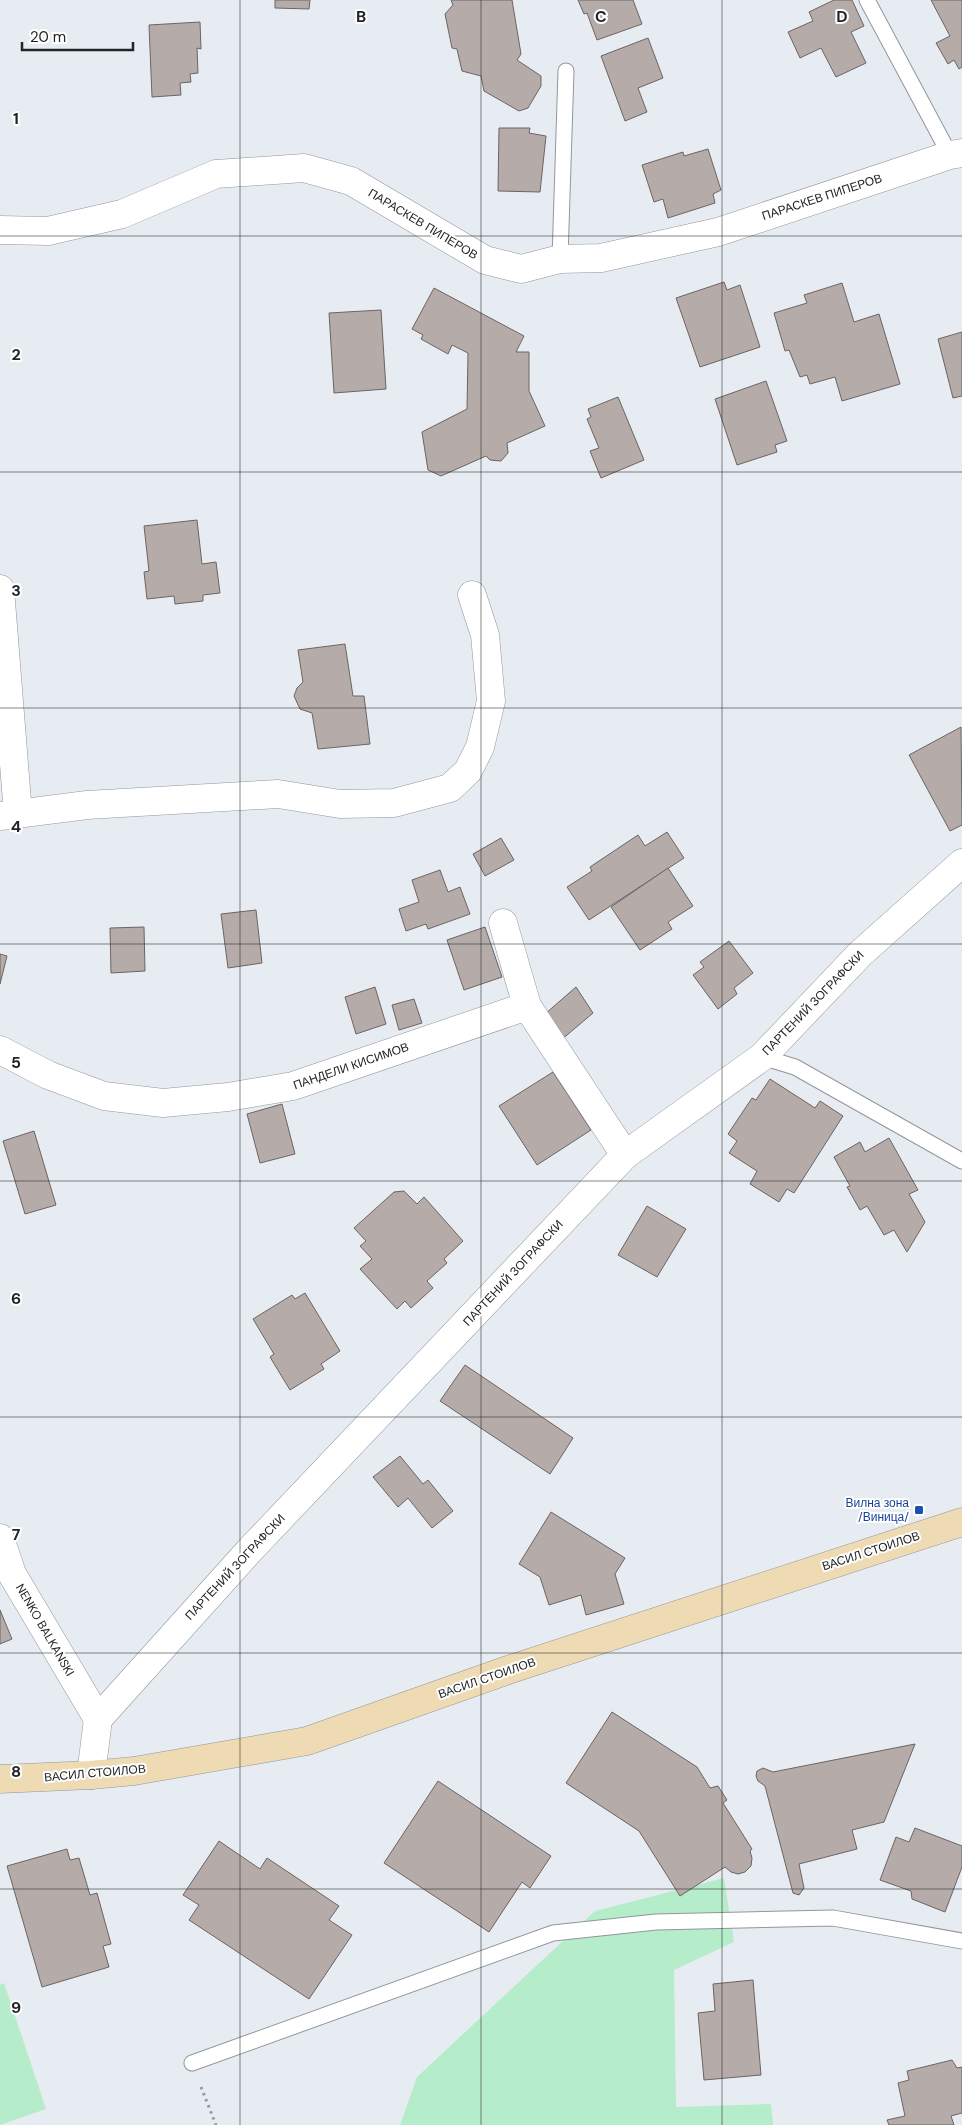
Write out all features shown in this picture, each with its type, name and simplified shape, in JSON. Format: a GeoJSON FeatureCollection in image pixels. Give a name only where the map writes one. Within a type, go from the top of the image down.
{"type":"FeatureCollection","features":[{"type":"Feature","properties":{"kind":"street","name":"ПАРАСКЕВ ПИПЕРОВ"},"geometry":{"type":"LineString","coordinates":[[0,230],[48,231],[122,214],[216,174],[304,168],[351,181],[485,260],[521,269],[560,259],[601,258],[718,232],[956,154]]}},
{"type":"Feature","properties":{"kind":"street"},"geometry":{"type":"LineString","coordinates":[[0,589],[9,815],[87,805],[278,794],[340,804],[394,804],[450,788],[468,771],[480,747],[491,701],[485,635],[472,595]]}},
{"type":"Feature","properties":{"kind":"street","name":"ПАРТЕНИЙ ЗОГРАФСКИ"},"geometry":{"type":"LineString","coordinates":[[98,1719],[249,1551],[625,1155],[762,1057],[860,954],[962,863]]}},
{"type":"Feature","properties":{"kind":"street"},"geometry":{"type":"LineString","coordinates":[[503,923],[527,1006],[625,1155]]}},
{"type":"Feature","properties":{"kind":"street","name":"ПАНДЕЛИ КИСИМОВ"},"geometry":{"type":"LineString","coordinates":[[0,1050],[48,1075],[104,1096],[163,1103],[228,1097],[293,1086],[527,1006]]}},
{"type":"Feature","properties":{"kind":"street","name":"ВАСИЛ СТОИЛОВ"},"geometry":{"type":"LineString","coordinates":[[0,1779],[91,1776],[134,1771],[306,1742],[508,1670],[962,1522]]}},
{"type":"Feature","properties":{"kind":"street","name":"NENKO BALKANSKI"},"geometry":{"type":"LineString","coordinates":[[0,1538],[12,1574],[98,1719]]}},
{"type":"Feature","properties":{"kind":"street"},"geometry":{"type":"LineString","coordinates":[[91,1776],[98,1719]]}},
{"type":"Feature","properties":{"kind":"lane"},"geometry":{"type":"LineString","coordinates":[[867,0],[956,154]]}},
{"type":"Feature","properties":{"kind":"lane"},"geometry":{"type":"LineString","coordinates":[[560,259],[566,70]]}},
{"type":"Feature","properties":{"kind":"lane"},"geometry":{"type":"LineString","coordinates":[[762,1057],[795,1067],[962,1161]]}},
{"type":"Feature","properties":{"kind":"lane"},"geometry":{"type":"LineString","coordinates":[[192,2063],[553,1933],[656,1922],[834,1918],[962,1941]]}},
{"type":"Feature","properties":{"kind":"path"},"geometry":{"type":"LineString","coordinates":[[192,2063],[216,2125]]}},
{"type":"Feature","properties":{"kind":"green space"},"geometry":{"type":"Polygon","coordinates":[[[724,1878],[734,1942],[674,1970],[676,2107],[771,2104],[773,2125],[400,2125],[417,2077],[595,1911],[724,1878]]]}},
{"type":"Feature","properties":{"kind":"green space"},"geometry":{"type":"Polygon","coordinates":[[[4,1983],[46,2109],[0,2125],[0,1985],[4,1983]]]}},
{"type":"Feature","properties":{"kind":"building"},"geometry":{"type":"Polygon","coordinates":[[[275,0],[310,0],[309,9],[275,8],[275,0]]]}},
{"type":"Feature","properties":{"kind":"building"},"geometry":{"type":"Polygon","coordinates":[[[451,0],[512,0],[521,54],[517,60],[541,76],[541,86],[528,108],[519,111],[484,91],[481,76],[462,71],[457,49],[452,48],[445,14],[453,5],[451,0]]]}},
{"type":"Feature","properties":{"kind":"building"},"geometry":{"type":"Polygon","coordinates":[[[578,0],[633,0],[642,24],[597,40],[587,13],[584,14],[578,0]]]}},
{"type":"Feature","properties":{"kind":"building"},"geometry":{"type":"Polygon","coordinates":[[[834,0],[852,0],[864,26],[851,32],[866,63],[836,77],[821,48],[800,58],[788,32],[813,21],[809,12],[834,0]]]}},
{"type":"Feature","properties":{"kind":"building"},"geometry":{"type":"Polygon","coordinates":[[[931,0],[962,0],[962,67],[959,69],[954,60],[948,64],[936,43],[950,36],[931,0]]]}},
{"type":"Feature","properties":{"kind":"building"},"geometry":{"type":"Polygon","coordinates":[[[200,22],[201,49],[197,48],[198,73],[190,74],[191,82],[180,83],[181,95],[152,97],[149,25],[200,22]]]}},
{"type":"Feature","properties":{"kind":"building"},"geometry":{"type":"Polygon","coordinates":[[[648,38],[663,78],[638,88],[647,112],[625,121],[601,56],[648,38]]]}},
{"type":"Feature","properties":{"kind":"building"},"geometry":{"type":"Polygon","coordinates":[[[499,128],[530,128],[529,133],[546,136],[540,192],[498,191],[499,128]]]}},
{"type":"Feature","properties":{"kind":"building"},"geometry":{"type":"Polygon","coordinates":[[[708,149],[721,190],[713,194],[715,203],[668,218],[663,199],[654,202],[642,165],[683,152],[684,156],[708,149]]]}},
{"type":"Feature","properties":{"kind":"building"},"geometry":{"type":"Polygon","coordinates":[[[724,282],[727,290],[740,285],[760,347],[700,367],[676,298],[724,282]]]}},
{"type":"Feature","properties":{"kind":"building"},"geometry":{"type":"Polygon","coordinates":[[[842,283],[854,322],[879,314],[900,384],[842,401],[835,377],[810,384],[807,375],[800,377],[789,350],[785,351],[774,313],[807,303],[804,295],[842,283]]]}},
{"type":"Feature","properties":{"kind":"building"},"geometry":{"type":"Polygon","coordinates":[[[434,288],[524,336],[516,352],[529,352],[529,391],[545,426],[507,443],[508,453],[501,461],[490,460],[486,456],[441,476],[428,470],[422,432],[467,409],[468,353],[452,345],[448,354],[421,339],[423,335],[412,329],[434,288]]]}},
{"type":"Feature","properties":{"kind":"building"},"geometry":{"type":"Polygon","coordinates":[[[381,310],[386,389],[334,393],[329,313],[381,310]]]}},
{"type":"Feature","properties":{"kind":"building"},"geometry":{"type":"Polygon","coordinates":[[[962,332],[962,396],[953,398],[938,339],[962,332]]]}},
{"type":"Feature","properties":{"kind":"building"},"geometry":{"type":"Polygon","coordinates":[[[766,381],[787,441],[775,445],[777,452],[737,465],[715,399],[766,381]]]}},
{"type":"Feature","properties":{"kind":"building"},"geometry":{"type":"Polygon","coordinates":[[[618,397],[644,460],[601,478],[590,451],[599,448],[587,419],[591,417],[588,409],[618,397]]]}},
{"type":"Feature","properties":{"kind":"building"},"geometry":{"type":"Polygon","coordinates":[[[197,520],[202,564],[216,562],[220,593],[203,595],[203,601],[175,604],[174,596],[147,599],[144,572],[149,571],[144,526],[197,520]]]}},
{"type":"Feature","properties":{"kind":"building"},"geometry":{"type":"Polygon","coordinates":[[[345,644],[353,696],[364,696],[370,744],[318,749],[312,713],[300,709],[294,696],[297,688],[303,682],[298,650],[345,644]]]}},
{"type":"Feature","properties":{"kind":"building"},"geometry":{"type":"Polygon","coordinates":[[[961,727],[962,825],[950,831],[909,755],[961,727]]]}},
{"type":"Feature","properties":{"kind":"building"},"geometry":{"type":"Polygon","coordinates":[[[667,832],[684,858],[589,920],[567,887],[592,871],[590,867],[638,835],[645,846],[667,832]]]}},
{"type":"Feature","properties":{"kind":"building"},"geometry":{"type":"Polygon","coordinates":[[[501,838],[514,860],[485,876],[473,854],[501,838]]]}},
{"type":"Feature","properties":{"kind":"building"},"geometry":{"type":"Polygon","coordinates":[[[668,868],[693,906],[668,922],[672,929],[640,950],[611,907],[668,868]]]}},
{"type":"Feature","properties":{"kind":"building"},"geometry":{"type":"Polygon","coordinates":[[[440,870],[448,892],[460,887],[470,914],[428,929],[426,924],[406,931],[399,909],[419,902],[412,880],[440,870]]]}},
{"type":"Feature","properties":{"kind":"building"},"geometry":{"type":"Polygon","coordinates":[[[256,910],[262,963],[228,968],[221,914],[256,910]]]}},
{"type":"Feature","properties":{"kind":"building"},"geometry":{"type":"Polygon","coordinates":[[[144,927],[145,971],[111,973],[110,928],[144,927]]]}},
{"type":"Feature","properties":{"kind":"building"},"geometry":{"type":"Polygon","coordinates":[[[485,927],[502,977],[464,990],[447,940],[485,927]]]}},
{"type":"Feature","properties":{"kind":"building"},"geometry":{"type":"Polygon","coordinates":[[[729,941],[753,973],[734,988],[737,994],[718,1009],[693,975],[704,967],[700,962],[729,941]]]}},
{"type":"Feature","properties":{"kind":"building"},"geometry":{"type":"Polygon","coordinates":[[[0,954],[7,956],[0,984],[0,954]]]}},
{"type":"Feature","properties":{"kind":"building"},"geometry":{"type":"Polygon","coordinates":[[[375,987],[386,1024],[356,1034],[345,997],[375,987]]]}},
{"type":"Feature","properties":{"kind":"building"},"geometry":{"type":"Polygon","coordinates":[[[576,987],[593,1013],[560,1041],[545,1014],[576,987]]]}},
{"type":"Feature","properties":{"kind":"building"},"geometry":{"type":"Polygon","coordinates":[[[414,999],[422,1023],[399,1030],[392,1005],[414,999]]]}},
{"type":"Feature","properties":{"kind":"building"},"geometry":{"type":"Polygon","coordinates":[[[553,1072],[591,1130],[537,1165],[499,1106],[553,1072]]]}},
{"type":"Feature","properties":{"kind":"building"},"geometry":{"type":"Polygon","coordinates":[[[770,1079],[815,1108],[820,1101],[843,1116],[794,1193],[787,1189],[779,1202],[750,1184],[757,1171],[729,1153],[737,1141],[728,1134],[752,1098],[756,1100],[770,1079]]]}},
{"type":"Feature","properties":{"kind":"building"},"geometry":{"type":"Polygon","coordinates":[[[282,1104],[295,1154],[260,1163],[247,1114],[282,1104]]]}},
{"type":"Feature","properties":{"kind":"building"},"geometry":{"type":"Polygon","coordinates":[[[34,1131],[56,1205],[25,1214],[3,1141],[34,1131]]]}},
{"type":"Feature","properties":{"kind":"building"},"geometry":{"type":"Polygon","coordinates":[[[889,1138],[918,1190],[909,1194],[925,1222],[907,1252],[894,1230],[884,1235],[867,1206],[860,1210],[847,1187],[850,1186],[834,1157],[860,1142],[865,1152],[889,1138]]]}},
{"type":"Feature","properties":{"kind":"building"},"geometry":{"type":"Polygon","coordinates":[[[404,1191],[417,1204],[424,1197],[463,1241],[444,1259],[447,1263],[427,1281],[433,1288],[411,1308],[405,1301],[397,1309],[360,1269],[372,1259],[360,1246],[366,1241],[354,1228],[394,1192],[404,1191]]]}},
{"type":"Feature","properties":{"kind":"building"},"geometry":{"type":"Polygon","coordinates":[[[647,1206],[686,1229],[657,1277],[618,1255],[647,1206]]]}},
{"type":"Feature","properties":{"kind":"building"},"geometry":{"type":"Polygon","coordinates":[[[305,1293],[340,1351],[321,1364],[324,1369],[290,1390],[270,1357],[274,1354],[253,1319],[292,1295],[295,1299],[305,1293]]]}},
{"type":"Feature","properties":{"kind":"building"},"geometry":{"type":"Polygon","coordinates":[[[465,1365],[573,1438],[550,1474],[440,1401],[465,1365]]]}},
{"type":"Feature","properties":{"kind":"building"},"geometry":{"type":"Polygon","coordinates":[[[400,1456],[423,1484],[428,1480],[453,1511],[432,1528],[408,1498],[398,1507],[373,1477],[400,1456]]]}},
{"type":"Feature","properties":{"kind":"building"},"geometry":{"type":"Polygon","coordinates":[[[551,1512],[625,1558],[615,1574],[624,1604],[586,1615],[581,1595],[549,1605],[540,1577],[519,1564],[551,1512]]]}},
{"type":"Feature","properties":{"kind":"building"},"geometry":{"type":"Polygon","coordinates":[[[0,1610],[12,1639],[0,1644],[0,1610]]]}},
{"type":"Feature","properties":{"kind":"building"},"geometry":{"type":"Polygon","coordinates":[[[612,1712],[697,1767],[710,1788],[718,1786],[727,1800],[723,1803],[752,1849],[750,1851],[752,1858],[751,1866],[745,1872],[738,1874],[731,1872],[725,1867],[680,1896],[639,1831],[566,1783],[612,1712]]]}},
{"type":"Feature","properties":{"kind":"building"},"geometry":{"type":"Polygon","coordinates":[[[915,1744],[884,1822],[852,1830],[857,1849],[799,1864],[804,1888],[799,1895],[793,1893],[765,1786],[758,1781],[757,1771],[763,1768],[773,1772],[915,1744]]]}},
{"type":"Feature","properties":{"kind":"building"},"geometry":{"type":"Polygon","coordinates":[[[438,1781],[551,1856],[530,1888],[522,1882],[489,1932],[384,1863],[438,1781]]]}},
{"type":"Feature","properties":{"kind":"building"},"geometry":{"type":"Polygon","coordinates":[[[915,1828],[962,1846],[962,1867],[945,1912],[912,1899],[911,1891],[880,1880],[896,1837],[909,1842],[915,1828]]]}},
{"type":"Feature","properties":{"kind":"building"},"geometry":{"type":"Polygon","coordinates":[[[219,1841],[260,1869],[267,1858],[339,1906],[329,1920],[352,1935],[309,1999],[189,1920],[199,1905],[183,1895],[219,1841]]]}},
{"type":"Feature","properties":{"kind":"building"},"geometry":{"type":"Polygon","coordinates":[[[67,1849],[70,1860],[79,1858],[90,1895],[97,1893],[111,1944],[103,1946],[109,1967],[42,1987],[7,1866],[67,1849]]]}},
{"type":"Feature","properties":{"kind":"building"},"geometry":{"type":"Polygon","coordinates":[[[753,1980],[761,2075],[704,2080],[698,2013],[715,2011],[713,1984],[753,1980]]]}},
{"type":"Feature","properties":{"kind":"building"},"geometry":{"type":"Polygon","coordinates":[[[952,2060],[957,2068],[962,2067],[962,2113],[951,2116],[954,2125],[889,2125],[887,2120],[905,2116],[898,2083],[909,2080],[907,2071],[952,2060]]]}},
{"type":"Feature","properties":{"kind":"place","name":"Вилна зона /Виница/"},"geometry":{"type":"Point","coordinates":[919,1510]}}]}
